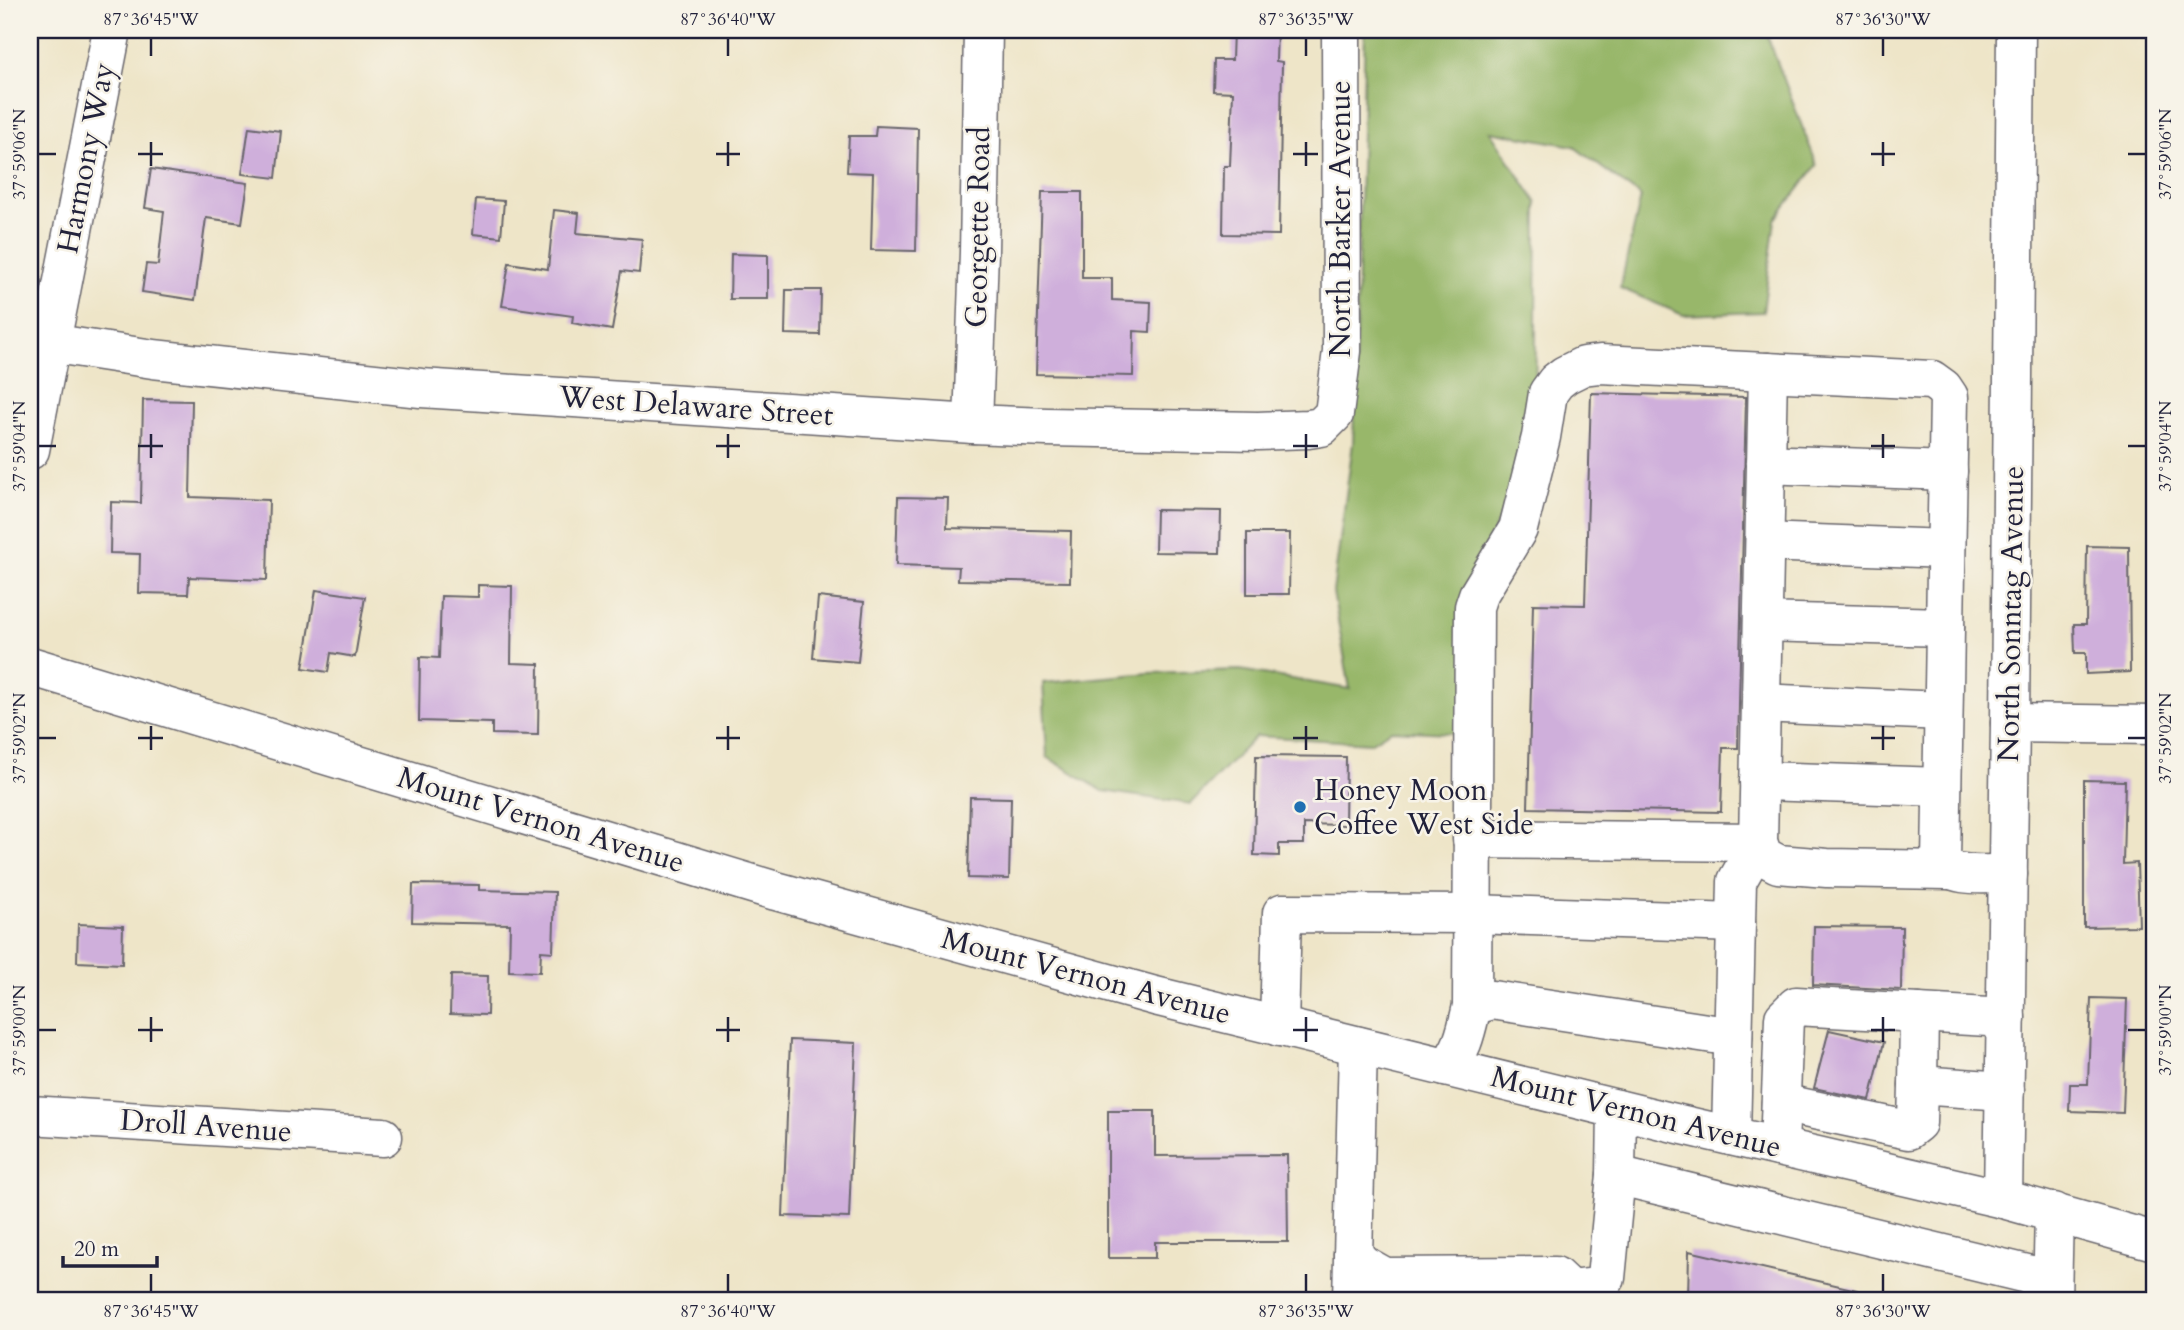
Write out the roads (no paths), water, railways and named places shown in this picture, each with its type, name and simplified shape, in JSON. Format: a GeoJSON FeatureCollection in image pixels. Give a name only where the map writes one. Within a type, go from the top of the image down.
{"type":"FeatureCollection","features":[{"type":"Feature","properties":{"kind":"street","name":"Harmony Way"},"geometry":{"type":"LineString","coordinates":[[30,450],[112,30]]}},
{"type":"Feature","properties":{"kind":"street","name":"Georgette Road"},"geometry":{"type":"LineString","coordinates":[[972,424],[979,252],[982,30]]}},
{"type":"Feature","properties":{"kind":"street","name":"North Barker Avenue"},"geometry":{"type":"LineString","coordinates":[[1335,409],[1342,351],[1341,30]]}},
{"type":"Feature","properties":{"kind":"street","name":"North Sonntag Avenue"},"geometry":{"type":"LineString","coordinates":[[2003,1199],[2016,30]]}},
{"type":"Feature","properties":{"kind":"street","name":"West Delaware Street"},"geometry":{"type":"LineString","coordinates":[[49,343],[153,359],[421,388],[972,424],[1060,428],[1295,430],[1321,427],[1334,414],[1335,409]]}},
{"type":"Feature","properties":{"kind":"street"},"geometry":{"type":"LineString","coordinates":[[1446,1067],[1455,1059],[1467,1030],[1472,1006],[1474,607],[1478,595],[1518,529],[1541,437],[1548,393],[1565,375],[1583,366],[1600,364],[1932,380],[1943,388],[1949,397],[1941,862],[1947,870]]}},
{"type":"Feature","properties":{"kind":"street"},"geometry":{"type":"LineString","coordinates":[[1731,1136],[1737,881],[1749,860],[1761,849],[1759,781],[1768,372]]}},
{"type":"Feature","properties":{"kind":"street"},"geometry":{"type":"LineString","coordinates":[[1766,464],[1948,471]]}},
{"type":"Feature","properties":{"kind":"street"},"geometry":{"type":"LineString","coordinates":[[1765,542],[1946,549]]}},
{"type":"Feature","properties":{"kind":"street"},"geometry":{"type":"LineString","coordinates":[[1763,622],[1945,627]]}},
{"type":"Feature","properties":{"kind":"street","name":"Mount Vernon Avenue"},"geometry":{"type":"LineString","coordinates":[[30,666],[776,891],[1155,996],[1617,1109],[2003,1199],[2154,1241]]}},
{"type":"Feature","properties":{"kind":"street"},"geometry":{"type":"LineString","coordinates":[[1761,702],[1943,711]]}},
{"type":"Feature","properties":{"kind":"street"},"geometry":{"type":"LineString","coordinates":[[2010,723],[2154,725]]}},
{"type":"Feature","properties":{"kind":"street"},"geometry":{"type":"LineString","coordinates":[[1759,781],[1942,787]]}},
{"type":"Feature","properties":{"kind":"street"},"geometry":{"type":"LineString","coordinates":[[1472,839],[1761,849],[1778,864],[1794,866],[2008,874]]}},
{"type":"Feature","properties":{"kind":"street"},"geometry":{"type":"LineString","coordinates":[[1279,1027],[1282,913],[1472,914],[1736,923]]}},
{"type":"Feature","properties":{"kind":"street"},"geometry":{"type":"LineString","coordinates":[[1472,1006],[1492,1000],[1733,1037]]}},
{"type":"Feature","properties":{"kind":"street"},"geometry":{"type":"LineString","coordinates":[[1779,1147],[1784,1018],[1796,1006],[2006,1018]]}},
{"type":"Feature","properties":{"kind":"street"},"geometry":{"type":"LineString","coordinates":[[1781,1103],[1908,1130],[1917,1123],[1919,1013]]}},
{"type":"Feature","properties":{"kind":"street"},"geometry":{"type":"LineString","coordinates":[[1352,1300],[1358,1046]]}},
{"type":"Feature","properties":{"kind":"street"},"geometry":{"type":"LineString","coordinates":[[1918,1086],[2005,1091]]}},
{"type":"Feature","properties":{"kind":"street"},"geometry":{"type":"LineString","coordinates":[[1353,1254],[1368,1268],[1385,1277],[1555,1276],[1572,1295],[1599,1287],[1606,1278],[1616,1175],[1617,1109]]}},
{"type":"Feature","properties":{"kind":"street","name":"Droll Avenue"},"geometry":{"type":"LineString","coordinates":[[30,1115],[383,1137]]}},
{"type":"Feature","properties":{"kind":"street"},"geometry":{"type":"LineString","coordinates":[[1616,1175],[2052,1290],[2054,1212]]}},
{"type":"Feature","properties":{"kind":"place","name":"Honey Moon Coffee West Side"},"geometry":{"type":"Point","coordinates":[1300,807]}}]}
